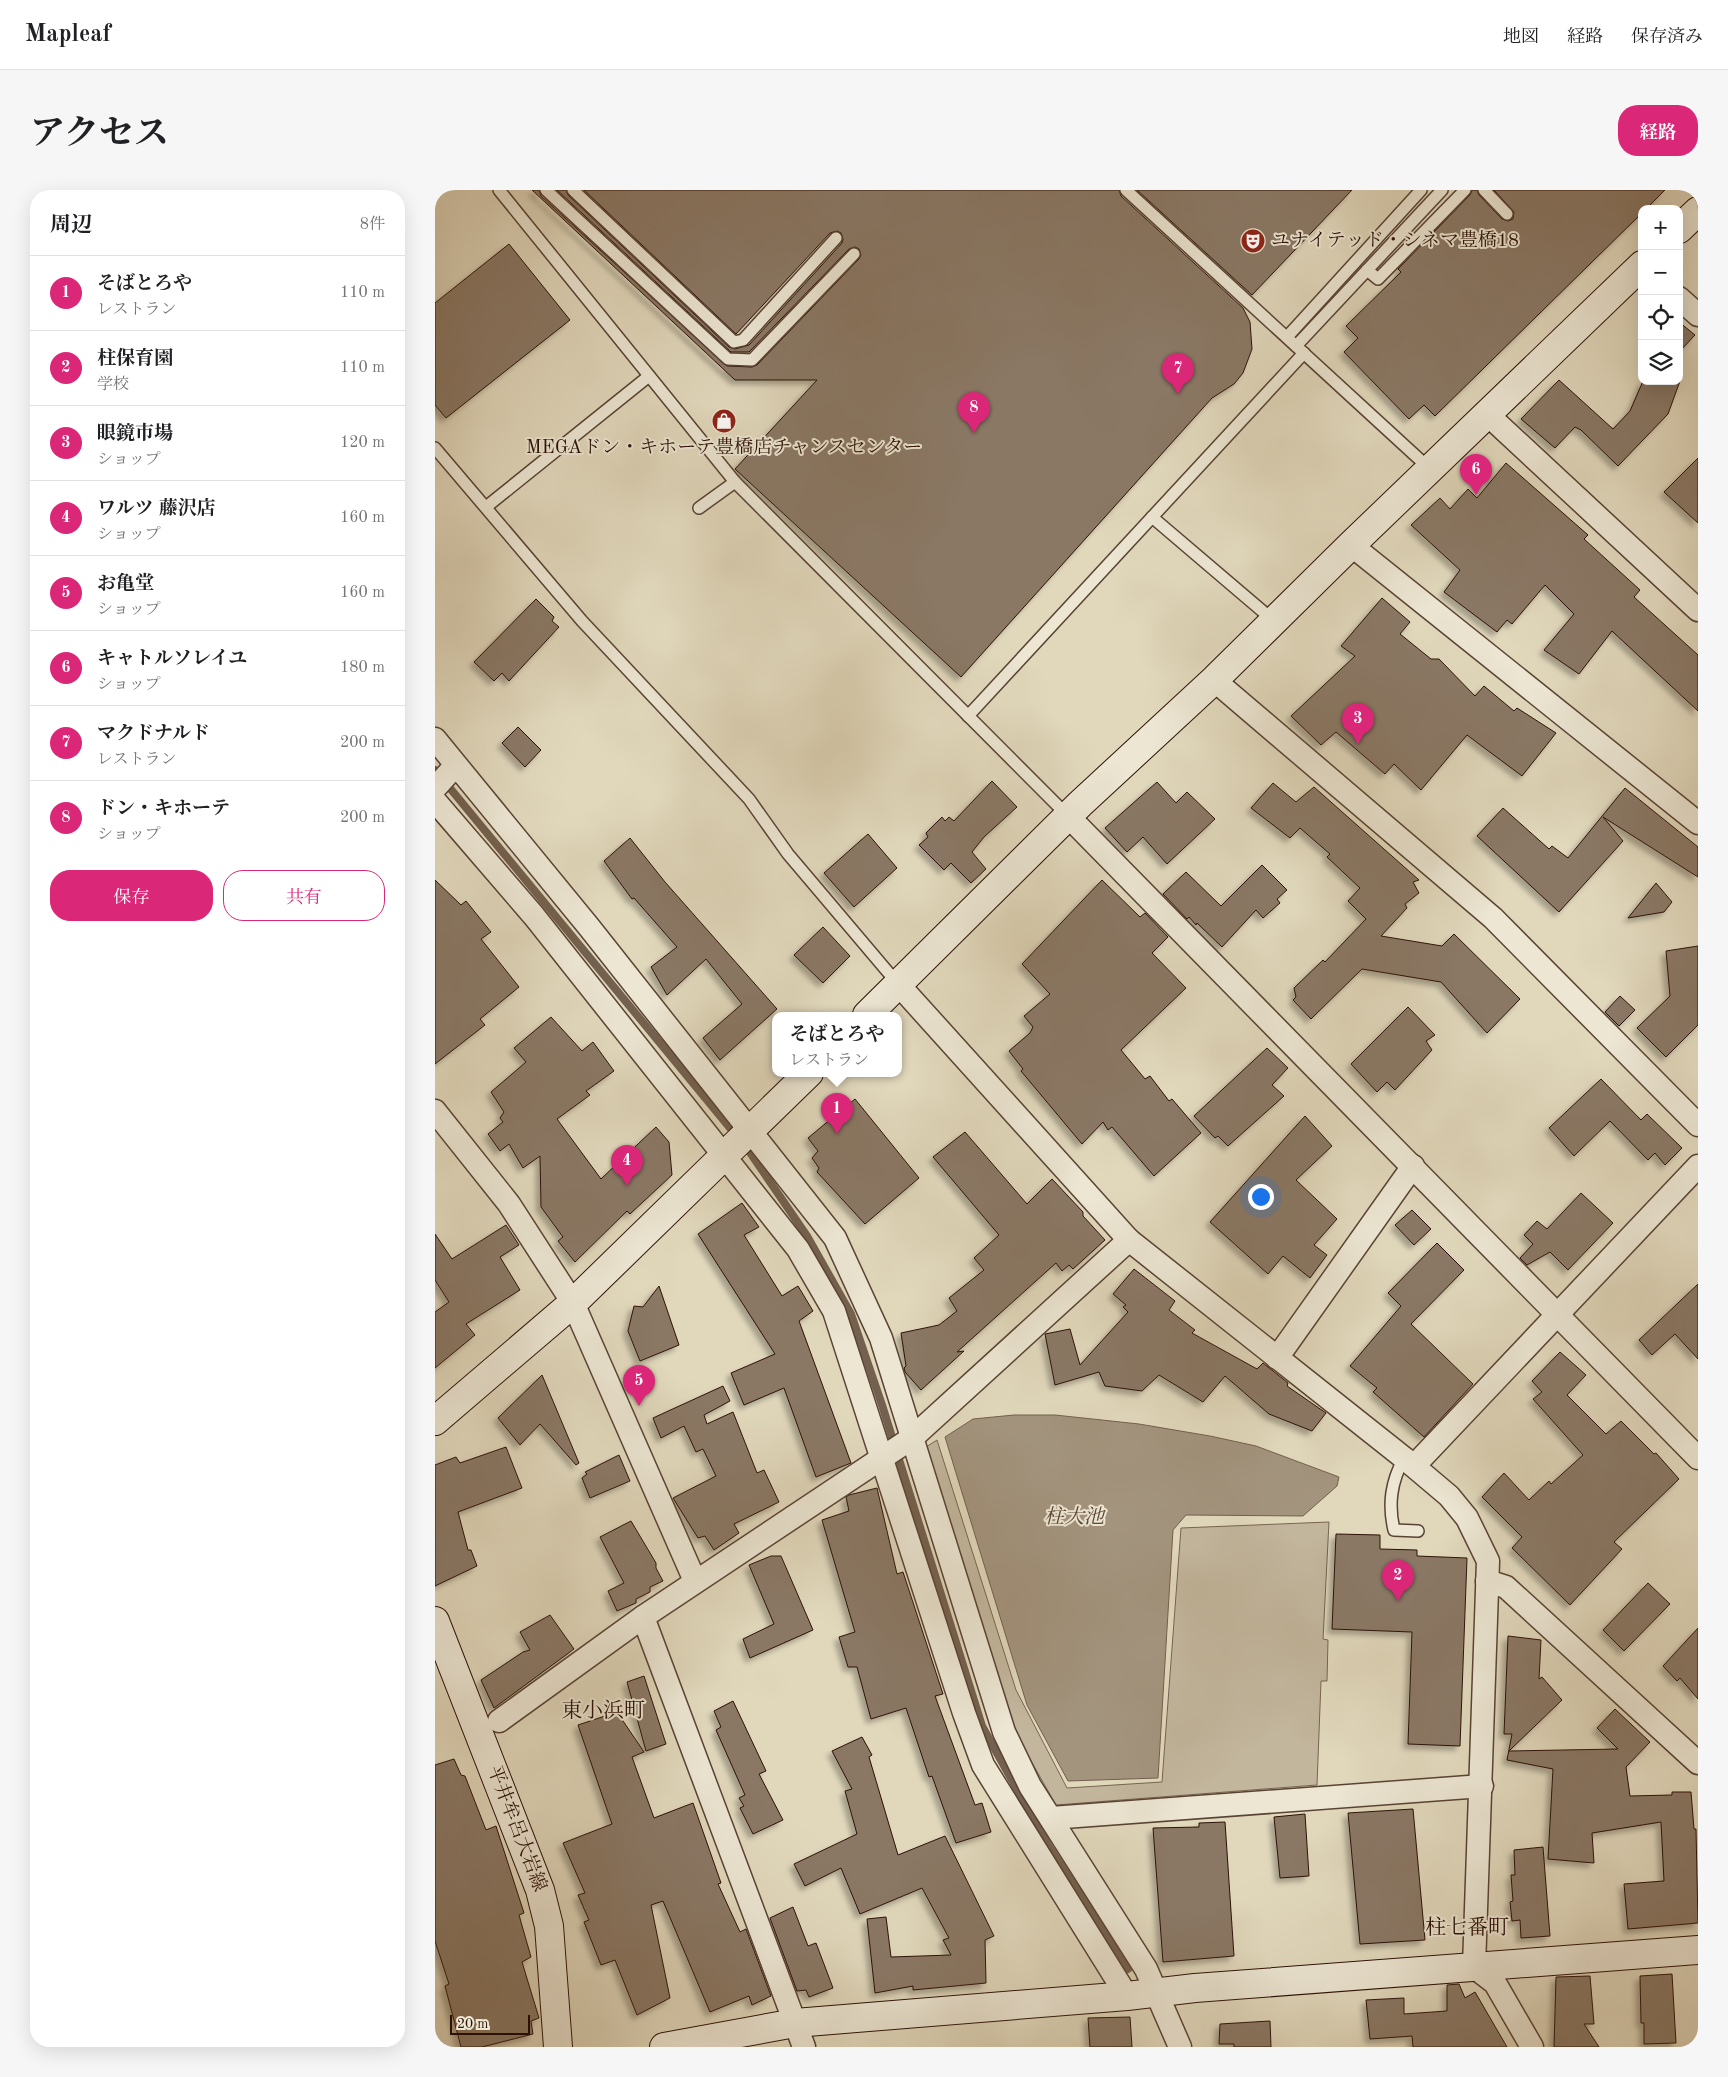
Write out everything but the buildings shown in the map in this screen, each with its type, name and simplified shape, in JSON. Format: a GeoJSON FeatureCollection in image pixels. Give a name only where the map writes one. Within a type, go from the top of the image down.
{"type":"FeatureCollection","features":[{"type":"Feature","properties":{"kind":"street"},"geometry":{"type":"LineString","coordinates":[[1683,225],[1698,211]]}},
{"type":"Feature","properties":{"kind":"street"},"geometry":{"type":"LineString","coordinates":[[870,1012],[1069,816],[1214,680],[1430,468],[1638,269]]}},
{"type":"Feature","properties":{"kind":"street"},"geometry":{"type":"LineString","coordinates":[[1683,302],[1698,315]]}},
{"type":"Feature","properties":{"kind":"street"},"geometry":{"type":"LineString","coordinates":[[1487,414],[1698,610]]}},
{"type":"Feature","properties":{"kind":"street"},"geometry":{"type":"LineString","coordinates":[[1351,545],[1698,823]]}},
{"type":"Feature","properties":{"kind":"street"},"geometry":{"type":"LineString","coordinates":[[1214,680],[1493,918],[1698,1125]]}},
{"type":"Feature","properties":{"kind":"street"},"geometry":{"type":"LineString","coordinates":[[435,740],[589,927],[835,1238],[881,1338],[1004,1732],[1030,1786],[1146,1968],[1180,2047]]}},
{"type":"Feature","properties":{"kind":"street"},"geometry":{"type":"LineString","coordinates":[[435,788],[455,766]]}},
{"type":"Feature","properties":{"kind":"street"},"geometry":{"type":"LineString","coordinates":[[435,801],[534,916],[798,1249],[834,1311],[964,1713],[983,1765],[1127,1996]]}},
{"type":"Feature","properties":{"kind":"street"},"geometry":{"type":"LineString","coordinates":[[1069,816],[1698,1458]]}},
{"type":"Feature","properties":{"kind":"street"},"geometry":{"type":"LineString","coordinates":[[898,984],[1129,1240],[1409,1462],[1449,1496],[1467,1518],[1488,1561],[1482,1786],[1474,1967]]}},
{"type":"Feature","properties":{"kind":"street"},"geometry":{"type":"LineString","coordinates":[[435,1421],[573,1303],[805,1077]]}},
{"type":"Feature","properties":{"kind":"street"},"geometry":{"type":"LineString","coordinates":[[435,1111],[509,1204],[573,1303],[695,1581]]}},
{"type":"Feature","properties":{"kind":"street"},"geometry":{"type":"LineString","coordinates":[[1277,1358],[1413,1166]]}},
{"type":"Feature","properties":{"kind":"street"},"geometry":{"type":"LineString","coordinates":[[1409,1462],[1558,1313],[1698,1166]]}},
{"type":"Feature","properties":{"kind":"street"},"geometry":{"type":"LineString","coordinates":[[499,1721],[695,1581],[912,1438],[1129,1240]]}},
{"type":"Feature","properties":{"kind":"street"},"geometry":{"type":"LineString","coordinates":[[1487,1581],[1507,1587],[1698,1763]]}},
{"type":"Feature","properties":{"kind":"street"},"geometry":{"type":"LineString","coordinates":[[643,1617],[800,2035]]}},
{"type":"Feature","properties":{"kind":"street","name":"平井牟呂大岩線"},"geometry":{"type":"LineString","coordinates":[[435,1621],[540,1890],[549,1926],[557,2047]]}},
{"type":"Feature","properties":{"kind":"street"},"geometry":{"type":"LineString","coordinates":[[1051,1818],[1482,1786]]}},
{"type":"Feature","properties":{"kind":"street"},"geometry":{"type":"LineString","coordinates":[[664,2047],[800,2035],[1195,1988],[1698,1950]]}},
{"type":"Feature","properties":{"kind":"street"},"geometry":{"type":"LineString","coordinates":[[1474,1967],[1495,1983],[1532,2047]]}},
{"type":"Feature","properties":{"kind":"lane"},"geometry":{"type":"LineString","coordinates":[[499,190],[735,482],[1069,816]]}},
{"type":"Feature","properties":{"kind":"lane"},"geometry":{"type":"LineString","coordinates":[[546,190],[728,360],[752,360],[854,254]]}},
{"type":"Feature","properties":{"kind":"lane"},"geometry":{"type":"LineString","coordinates":[[573,190],[735,342],[743,340],[836,238]]}},
{"type":"Feature","properties":{"kind":"lane"},"geometry":{"type":"LineString","coordinates":[[1126,190],[1430,468]]}},
{"type":"Feature","properties":{"kind":"lane"},"geometry":{"type":"LineString","coordinates":[[1287,337],[1421,190]]}},
{"type":"Feature","properties":{"kind":"lane"},"geometry":{"type":"LineString","coordinates":[[968,716],[1152,518],[1367,270],[1442,190]]}},
{"type":"Feature","properties":{"kind":"lane"},"geometry":{"type":"LineString","coordinates":[[1367,270],[1378,279],[1465,190]]}},
{"type":"Feature","properties":{"kind":"lane"},"geometry":{"type":"LineString","coordinates":[[1484,190],[1507,214]]}},
{"type":"Feature","properties":{"kind":"lane"},"geometry":{"type":"LineString","coordinates":[[486,507],[649,376]]}},
{"type":"Feature","properties":{"kind":"lane"},"geometry":{"type":"LineString","coordinates":[[435,448],[582,621],[749,799],[787,854],[898,984]]}},
{"type":"Feature","properties":{"kind":"lane"},"geometry":{"type":"LineString","coordinates":[[699,508],[735,482]]}},
{"type":"Feature","properties":{"kind":"lane"},"geometry":{"type":"LineString","coordinates":[[1152,518],[1274,621]]}},
{"type":"Feature","properties":{"kind":"lane"},"geometry":{"type":"LineString","coordinates":[[1409,1462],[1395,1475],[1390,1513],[1394,1530],[1418,1531]]}},
{"type":"Feature","properties":{"kind":"shaded area"},"geometry":{"type":"Polygon","coordinates":[[[937,1440],[1016,1690],[1067,1788],[1162,1782],[1181,1528],[1329,1522],[1323,1639],[1328,1640],[1327,1681],[1321,1681],[1317,1785],[1056,1805],[1014,1731],[923,1449],[937,1440]]]}},
{"type":"Feature","properties":{"kind":"water","name":"柱大池"},"geometry":{"type":"Polygon","coordinates":[[[1014,1415],[1055,1415],[1139,1424],[1210,1436],[1256,1446],[1339,1477],[1337,1486],[1303,1516],[1186,1515],[1173,1530],[1158,1778],[1068,1781],[1027,1705],[945,1437],[973,1419],[1014,1415]]]}},
{"type":"Feature","properties":{"kind":"waterway"},"geometry":{"type":"LineString","coordinates":[[435,770],[749,1151],[807,1236],[851,1314],[882,1405],[982,1726],[1049,1847],[1128,1969]]}},
{"type":"Feature","properties":{"kind":"place","name":"ユナイテッド・シネマ豊橋18"},"geometry":{"type":"Point","coordinates":[1253,241]}},
{"type":"Feature","properties":{"kind":"place","name":"マクドナルド"},"geometry":{"type":"Point","coordinates":[1178,394]}},
{"type":"Feature","properties":{"kind":"place","name":"MEGAドン・キホーテ豊橋店チャンスセンター"},"geometry":{"type":"Point","coordinates":[724,421]}},
{"type":"Feature","properties":{"kind":"place","name":"ドン・キホーテ"},"geometry":{"type":"Point","coordinates":[974,433]}},
{"type":"Feature","properties":{"kind":"place","name":"キャトルソレイユ"},"geometry":{"type":"Point","coordinates":[1476,495]}},
{"type":"Feature","properties":{"kind":"place","name":"眼鏡市場"},"geometry":{"type":"Point","coordinates":[1358,744]}},
{"type":"Feature","properties":{"kind":"place","name":"そばとろや"},"geometry":{"type":"Point","coordinates":[837,1134]}},
{"type":"Feature","properties":{"kind":"place","name":"ワルツ 藤沢店"},"geometry":{"type":"Point","coordinates":[627,1186]}},
{"type":"Feature","properties":{"kind":"place","name":"お亀堂"},"geometry":{"type":"Point","coordinates":[639,1406]}},
{"type":"Feature","properties":{"kind":"place","name":"柱保育園"},"geometry":{"type":"Point","coordinates":[1398,1601]}},
{"type":"Feature","properties":{"kind":"district","name":"東小浜町"},"geometry":{"type":"Point","coordinates":[603,1711]}},
{"type":"Feature","properties":{"kind":"district","name":"柱七番町"},"geometry":{"type":"Point","coordinates":[1467,1928]}}]}
